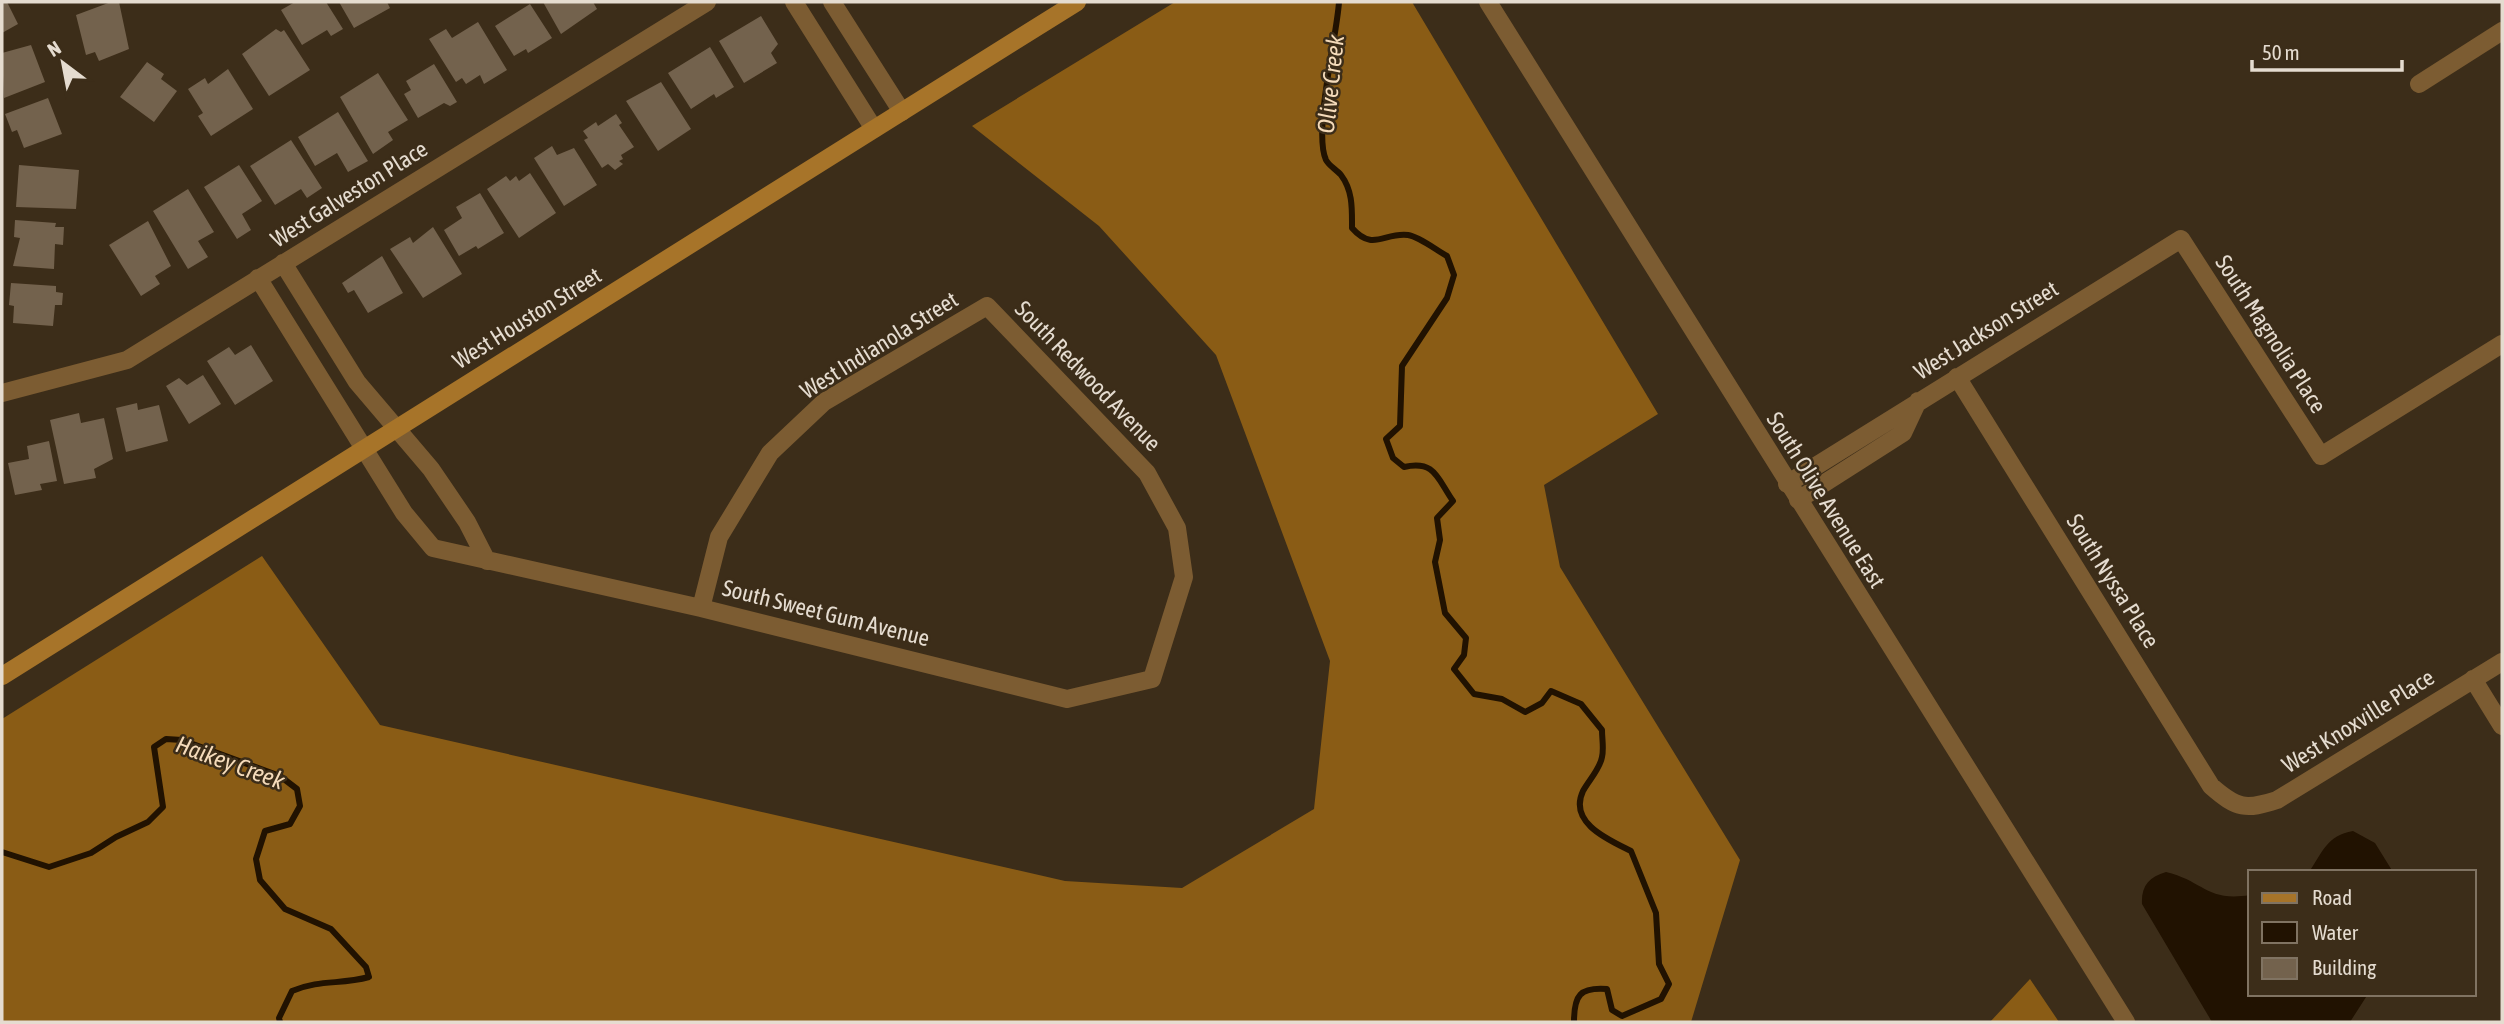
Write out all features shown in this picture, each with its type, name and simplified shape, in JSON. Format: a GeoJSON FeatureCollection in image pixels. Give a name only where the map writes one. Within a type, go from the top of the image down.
{"type":"FeatureCollection","features":[{"type":"Feature","properties":{"kind":"main road","name":"West Houston Street"},"geometry":{"type":"LineString","coordinates":[[2,676],[1077,2]]}},
{"type":"Feature","properties":{"kind":"street","name":"West Galveston Place"},"geometry":{"type":"LineString","coordinates":[[2,393],[127,360],[707,2]]}},
{"type":"Feature","properties":{"kind":"street"},"geometry":{"type":"LineString","coordinates":[[794,2],[874,129]]}},
{"type":"Feature","properties":{"kind":"street"},"geometry":{"type":"LineString","coordinates":[[832,2],[902,111]]}},
{"type":"Feature","properties":{"kind":"street","name":"South Olive Avenue East"},"geometry":{"type":"LineString","coordinates":[[1488,2],[1797,500],[2126,1022]]}},
{"type":"Feature","properties":{"kind":"street"},"geometry":{"type":"LineString","coordinates":[[2419,84],[2502,31]]}},
{"type":"Feature","properties":{"kind":"street","name":"West Jackson Street"},"geometry":{"type":"LineString","coordinates":[[1797,500],[1903,433],[1918,401],[2181,239]]}},
{"type":"Feature","properties":{"kind":"street","name":"South Magnolia Place"},"geometry":{"type":"LineString","coordinates":[[2181,239],[2321,456],[2502,344]]}},
{"type":"Feature","properties":{"kind":"street"},"geometry":{"type":"LineString","coordinates":[[283,262],[357,382],[431,469],[467,522],[487,561]]}},
{"type":"Feature","properties":{"kind":"street","name":"South Sweet Gum Avenue"},"geometry":{"type":"LineString","coordinates":[[258,278],[404,513],[433,548],[701,608],[1067,699],[1152,679]]}},
{"type":"Feature","properties":{"kind":"street","name":"West Indianola Street"},"geometry":{"type":"LineString","coordinates":[[701,608],[719,537],[770,453],[824,402],[987,306]]}},
{"type":"Feature","properties":{"kind":"street","name":"South Redwood Avenue"},"geometry":{"type":"LineString","coordinates":[[987,306],[1147,472],[1177,528],[1184,577],[1152,679]]}},
{"type":"Feature","properties":{"kind":"street","name":"South Nyssa Place"},"geometry":{"type":"LineString","coordinates":[[1958,377],[2211,786],[2235,804]]}},
{"type":"Feature","properties":{"kind":"street"},"geometry":{"type":"LineString","coordinates":[[1787,484],[1918,401]]}},
{"type":"Feature","properties":{"kind":"street","name":"West Knoxville Place"},"geometry":{"type":"LineString","coordinates":[[2235,804],[2251,809],[2277,800],[2502,662]]}},
{"type":"Feature","properties":{"kind":"street"},"geometry":{"type":"LineString","coordinates":[[2473,679],[2502,726]]}},
{"type":"Feature","properties":{"kind":"shaded area"},"geometry":{"type":"Polygon","coordinates":[[[1175,2],[1412,2],[1658,414],[1544,485],[1560,567],[1740,860],[1691,1022],[2,1022],[2,719],[262,556],[380,725],[1065,881],[1182,888],[1314,809],[1330,661],[1216,355],[1099,226],[972,126],[1175,2]]]}},
{"type":"Feature","properties":{"kind":"shaded area"},"geometry":{"type":"Polygon","coordinates":[[[2030,979],[2059,1022],[1990,1022],[2030,979]]]}},
{"type":"Feature","properties":{"kind":"water"},"geometry":{"type":"Polygon","coordinates":[[[2353,831],[2375,843],[2392,870],[2310,870],[2331,841],[2353,831]]]}},
{"type":"Feature","properties":{"kind":"water"},"geometry":{"type":"Polygon","coordinates":[[[2166,872],[2224,896],[2248,895],[2248,996],[2367,996],[2350,1022],[2212,1022],[2142,904],[2147,883],[2166,872]]]}},
{"type":"Feature","properties":{"kind":"building"},"geometry":{"type":"Polygon","coordinates":[[[2,2],[7,2],[18,24],[2,33],[2,2]]]}},
{"type":"Feature","properties":{"kind":"building"},"geometry":{"type":"Polygon","coordinates":[[[111,2],[119,2],[129,49],[99,61],[95,52],[86,55],[76,15],[111,2]]]}},
{"type":"Feature","properties":{"kind":"building"},"geometry":{"type":"Polygon","coordinates":[[[295,2],[326,2],[343,29],[331,36],[327,30],[302,45],[281,10],[295,2]]]}},
{"type":"Feature","properties":{"kind":"building"},"geometry":{"type":"Polygon","coordinates":[[[339,2],[387,2],[390,8],[354,28],[339,2]]]}},
{"type":"Feature","properties":{"kind":"building"},"geometry":{"type":"Polygon","coordinates":[[[543,2],[593,2],[597,9],[561,34],[543,2]]]}},
{"type":"Feature","properties":{"kind":"building"},"geometry":{"type":"Polygon","coordinates":[[[530,4],[552,38],[528,53],[526,49],[514,56],[495,26],[530,4]]]}},
{"type":"Feature","properties":{"kind":"building"},"geometry":{"type":"Polygon","coordinates":[[[761,16],[778,44],[771,53],[777,63],[744,83],[719,41],[761,16]]]}},
{"type":"Feature","properties":{"kind":"building"},"geometry":{"type":"Polygon","coordinates":[[[478,22],[507,70],[484,84],[480,75],[466,84],[462,78],[456,82],[429,39],[446,29],[452,38],[478,22]]]}},
{"type":"Feature","properties":{"kind":"building"},"geometry":{"type":"Polygon","coordinates":[[[276,29],[281,32],[284,30],[310,70],[269,96],[242,54],[276,29]]]}},
{"type":"Feature","properties":{"kind":"building"},"geometry":{"type":"Polygon","coordinates":[[[31,45],[45,82],[4,98],[2,53],[31,45]]]}},
{"type":"Feature","properties":{"kind":"building"},"geometry":{"type":"Polygon","coordinates":[[[710,47],[734,87],[716,98],[714,94],[691,109],[668,73],[710,47]]]}},
{"type":"Feature","properties":{"kind":"building"},"geometry":{"type":"Polygon","coordinates":[[[147,62],[164,74],[161,79],[177,91],[154,122],[120,97],[147,62]]]}},
{"type":"Feature","properties":{"kind":"building"},"geometry":{"type":"Polygon","coordinates":[[[434,64],[457,102],[450,106],[444,103],[418,118],[404,94],[411,90],[406,81],[434,64]]]}},
{"type":"Feature","properties":{"kind":"building"},"geometry":{"type":"Polygon","coordinates":[[[228,69],[253,109],[211,136],[198,116],[203,113],[188,89],[205,78],[208,84],[228,69]]]}},
{"type":"Feature","properties":{"kind":"building"},"geometry":{"type":"Polygon","coordinates":[[[378,73],[408,120],[388,132],[393,140],[373,154],[340,97],[378,73]]]}},
{"type":"Feature","properties":{"kind":"building"},"geometry":{"type":"Polygon","coordinates":[[[661,82],[691,129],[658,151],[626,101],[661,82]]]}},
{"type":"Feature","properties":{"kind":"building"},"geometry":{"type":"Polygon","coordinates":[[[48,98],[62,134],[24,148],[17,130],[12,132],[5,114],[48,98]]]}},
{"type":"Feature","properties":{"kind":"building"},"geometry":{"type":"Polygon","coordinates":[[[338,112],[368,161],[348,172],[337,153],[315,166],[298,137],[338,112]]]}},
{"type":"Feature","properties":{"kind":"building"},"geometry":{"type":"Polygon","coordinates":[[[616,114],[622,123],[619,125],[634,147],[621,155],[623,159],[619,161],[623,164],[615,170],[608,164],[602,168],[584,140],[588,138],[583,131],[596,122],[598,126],[616,114]]]}},
{"type":"Feature","properties":{"kind":"building"},"geometry":{"type":"Polygon","coordinates":[[[291,140],[322,188],[307,198],[301,189],[275,205],[250,166],[291,140]]]}},
{"type":"Feature","properties":{"kind":"building"},"geometry":{"type":"Polygon","coordinates":[[[552,146],[557,155],[574,148],[597,185],[564,206],[534,158],[552,146]]]}},
{"type":"Feature","properties":{"kind":"building"},"geometry":{"type":"Polygon","coordinates":[[[19,165],[79,170],[76,209],[16,207],[19,165]]]}},
{"type":"Feature","properties":{"kind":"building"},"geometry":{"type":"Polygon","coordinates":[[[239,165],[262,201],[242,214],[251,230],[237,239],[204,187],[239,165]]]}},
{"type":"Feature","properties":{"kind":"building"},"geometry":{"type":"Polygon","coordinates":[[[530,173],[556,213],[519,238],[487,189],[506,176],[510,181],[516,176],[519,181],[530,173]]]}},
{"type":"Feature","properties":{"kind":"building"},"geometry":{"type":"Polygon","coordinates":[[[188,189],[214,232],[198,241],[208,257],[188,269],[153,211],[188,189]]]}},
{"type":"Feature","properties":{"kind":"building"},"geometry":{"type":"Polygon","coordinates":[[[480,193],[504,233],[478,249],[476,246],[459,256],[444,230],[462,218],[456,207],[480,193]]]}},
{"type":"Feature","properties":{"kind":"building"},"geometry":{"type":"Polygon","coordinates":[[[15,220],[56,223],[55,227],[64,227],[63,245],[55,244],[54,269],[13,266],[20,238],[14,237],[15,220]]]}},
{"type":"Feature","properties":{"kind":"building"},"geometry":{"type":"Polygon","coordinates":[[[148,221],[171,266],[155,276],[160,284],[141,296],[109,245],[148,221]]]}},
{"type":"Feature","properties":{"kind":"building"},"geometry":{"type":"Polygon","coordinates":[[[433,227],[462,274],[423,298],[390,249],[410,237],[413,243],[433,227]]]}},
{"type":"Feature","properties":{"kind":"building"},"geometry":{"type":"Polygon","coordinates":[[[382,256],[403,293],[368,313],[354,290],[348,293],[342,283],[382,256]]]}},
{"type":"Feature","properties":{"kind":"building"},"geometry":{"type":"Polygon","coordinates":[[[11,283],[56,286],[56,292],[63,293],[62,305],[55,305],[53,326],[13,323],[14,306],[9,305],[11,283]]]}},
{"type":"Feature","properties":{"kind":"building"},"geometry":{"type":"Polygon","coordinates":[[[251,345],[273,381],[235,405],[207,361],[229,347],[235,355],[251,345]]]}},
{"type":"Feature","properties":{"kind":"building"},"geometry":{"type":"Polygon","coordinates":[[[203,375],[221,404],[189,424],[166,386],[179,378],[187,385],[203,375]]]}},
{"type":"Feature","properties":{"kind":"building"},"geometry":{"type":"Polygon","coordinates":[[[137,403],[138,410],[159,405],[168,441],[126,452],[116,408],[137,403]]]}},
{"type":"Feature","properties":{"kind":"building"},"geometry":{"type":"Polygon","coordinates":[[[79,413],[81,423],[104,418],[113,459],[94,469],[96,478],[64,484],[50,420],[79,413]]]}},
{"type":"Feature","properties":{"kind":"building"},"geometry":{"type":"Polygon","coordinates":[[[49,441],[57,481],[40,484],[42,490],[15,495],[8,463],[29,459],[27,446],[49,441]]]}},
{"type":"Feature","properties":{"kind":"waterway","name":"Olive Creek"},"geometry":{"type":"LineString","coordinates":[[1339,2],[1324,106],[1323,146],[1326,160],[1341,175],[1348,187],[1352,228],[1366,239],[1400,235],[1418,238],[1447,256],[1454,275],[1447,298],[1402,366],[1400,426],[1386,439],[1393,458],[1404,467],[1422,466],[1429,469],[1439,478],[1453,501],[1437,518],[1440,540],[1435,562],[1445,613],[1466,638],[1464,655],[1454,669],[1474,694],[1502,699],[1525,712],[1542,703],[1551,691],[1581,704],[1602,730],[1603,747],[1599,766],[1583,791],[1581,812],[1593,829],[1631,851],[1656,913],[1659,964],[1669,984],[1661,999],[1622,1016],[1612,1010],[1607,989],[1585,991],[1577,999],[1574,1022]]}},
{"type":"Feature","properties":{"kind":"waterway","name":"Haikey Creek"},"geometry":{"type":"LineString","coordinates":[[2,852],[49,867],[91,853],[116,837],[148,822],[163,807],[154,747],[166,739],[182,740],[280,776],[297,789],[300,806],[290,824],[265,831],[256,859],[260,880],[285,909],[331,929],[366,967],[369,977],[312,985],[292,991],[279,1018],[280,1022]]}}]}
